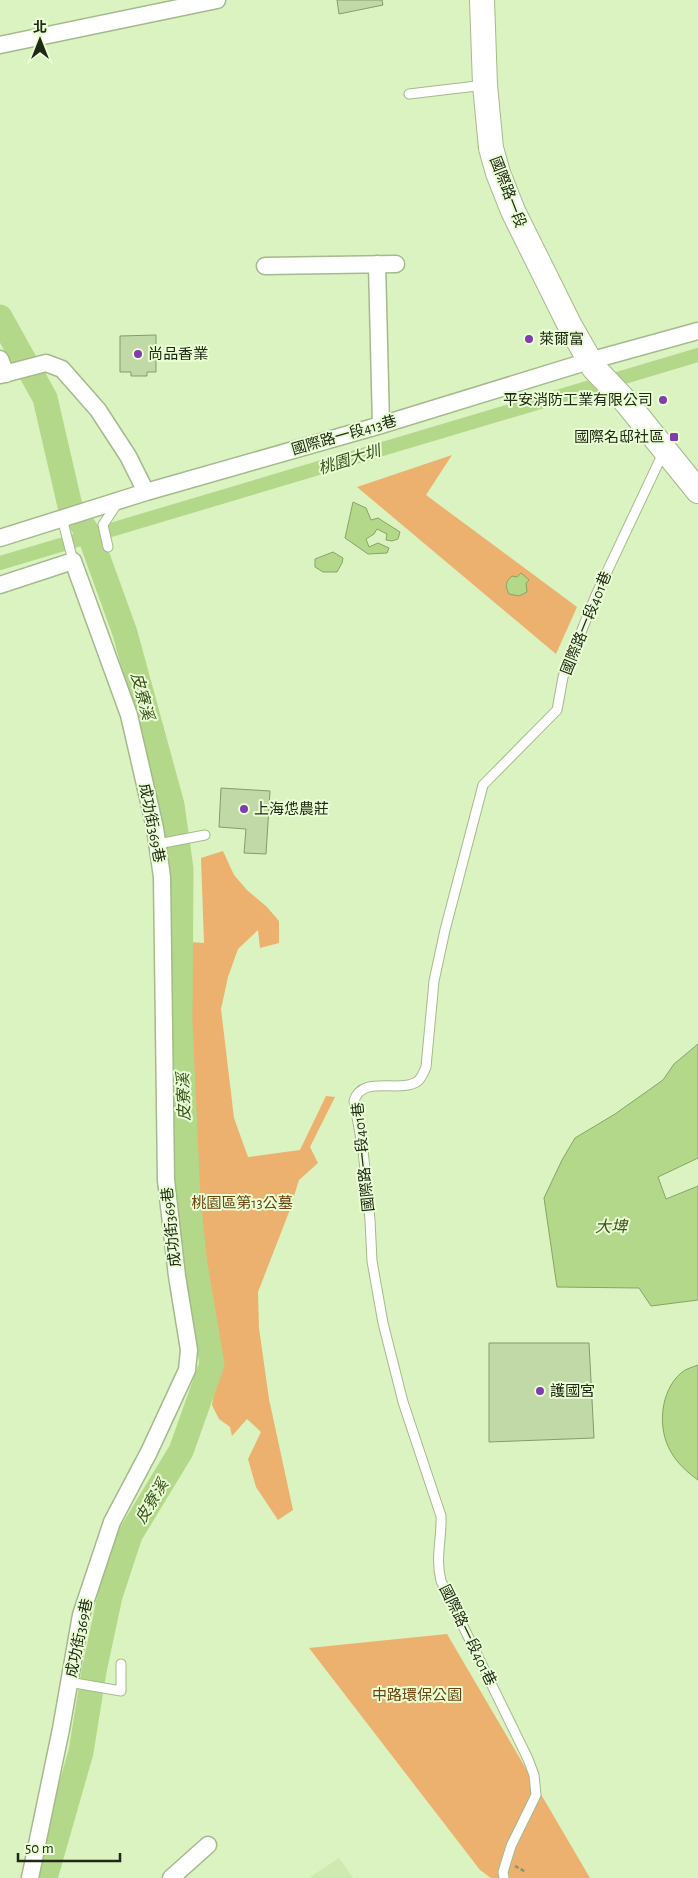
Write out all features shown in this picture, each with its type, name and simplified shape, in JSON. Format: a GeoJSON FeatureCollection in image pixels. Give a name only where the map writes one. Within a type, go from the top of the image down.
{"type":"FeatureCollection","features":[{"type":"Feature","properties":{"kind":"street"},"geometry":{"type":"LineString","coordinates":[[0,45],[217,0]]}},
{"type":"Feature","properties":{"kind":"street","name":"國際路一段"},"geometry":{"type":"LineString","coordinates":[[482,0],[485,85],[491,148],[498,173],[513,211],[570,326],[592,365],[664,450]]}},
{"type":"Feature","properties":{"kind":"street"},"geometry":{"type":"LineString","coordinates":[[377,264],[381,425]]}},
{"type":"Feature","properties":{"kind":"street"},"geometry":{"type":"LineString","coordinates":[[265,266],[396,264]]}},
{"type":"Feature","properties":{"kind":"street","name":"國際路一段413巷"},"geometry":{"type":"LineString","coordinates":[[62,518],[146,492],[592,365],[698,331]]}},
{"type":"Feature","properties":{"kind":"street"},"geometry":{"type":"LineString","coordinates":[[5,370],[46,363],[62,370],[98,410],[128,456],[146,492]]}},
{"type":"Feature","properties":{"kind":"street"},"geometry":{"type":"LineString","coordinates":[[664,450],[698,491]]}},
{"type":"Feature","properties":{"kind":"street"},"geometry":{"type":"LineString","coordinates":[[0,538],[62,518]]}},
{"type":"Feature","properties":{"kind":"street"},"geometry":{"type":"LineString","coordinates":[[0,585],[72,561]]}},
{"type":"Feature","properties":{"kind":"street","name":"成功街369巷"},"geometry":{"type":"LineString","coordinates":[[30,1878],[72,1683],[81,1616],[112,1522],[149,1452],[187,1370],[189,1350],[177,1276],[166,1180],[162,877],[158,844],[129,715],[72,561]]}},
{"type":"Feature","properties":{"kind":"street"},"geometry":{"type":"LineString","coordinates":[[171,1878],[208,1845]]}},
{"type":"Feature","properties":{"kind":"lane"},"geometry":{"type":"LineString","coordinates":[[409,94],[485,85]]}},
{"type":"Feature","properties":{"kind":"lane","name":"國際路一段401巷"},"geometry":{"type":"LineString","coordinates":[[504,1878],[503,1872],[511,1846],[536,1795],[534,1775],[528,1759],[441,1581],[438,1568],[438,1554],[442,1532],[441,1516],[403,1402],[383,1323],[372,1261],[363,1150],[354,1101],[356,1095],[362,1089],[412,1084],[422,1076],[426,1067],[434,981],[444,930],[483,785],[557,710],[563,677],[596,596],[664,450]]}},
{"type":"Feature","properties":{"kind":"lane"},"geometry":{"type":"LineString","coordinates":[[108,547],[103,525],[120,500]]}},
{"type":"Feature","properties":{"kind":"lane"},"geometry":{"type":"LineString","coordinates":[[62,518],[72,561]]}},
{"type":"Feature","properties":{"kind":"lane"},"geometry":{"type":"LineString","coordinates":[[158,844],[206,835]]}},
{"type":"Feature","properties":{"kind":"lane"},"geometry":{"type":"LineString","coordinates":[[72,1683],[121,1691],[121,1664]]}},
{"type":"Feature","properties":{"kind":"path"},"geometry":{"type":"LineString","coordinates":[[514,1866],[526,1872]]}},
{"type":"Feature","properties":{"kind":"shaded area"},"geometry":{"type":"Polygon","coordinates":[[[339,1858],[353,1878],[309,1878],[339,1858]]]}},
{"type":"Feature","properties":{"kind":"green space"},"geometry":{"type":"Polygon","coordinates":[[[452,455],[426,495],[577,607],[556,654],[357,487],[452,455]]]}},
{"type":"Feature","properties":{"kind":"green space","name":"桃園區第13公墓"},"geometry":{"type":"Polygon","coordinates":[[[223,851],[234,875],[279,921],[279,943],[260,948],[258,930],[238,949],[228,977],[221,1009],[234,1118],[248,1157],[300,1150],[326,1096],[335,1097],[310,1147],[318,1163],[299,1180],[289,1212],[258,1292],[259,1328],[269,1399],[293,1510],[278,1520],[256,1487],[248,1459],[261,1432],[247,1419],[232,1436],[230,1427],[219,1419],[212,1405],[220,1361],[194,1195],[187,971],[189,942],[204,943],[201,858],[223,851]]]}},
{"type":"Feature","properties":{"kind":"green space","name":"中路環保公園"},"geometry":{"type":"Polygon","coordinates":[[[447,1634],[590,1878],[491,1878],[480,1870],[309,1648],[447,1634]]]}},
{"type":"Feature","properties":{"kind":"water"},"geometry":{"type":"Polygon","coordinates":[[[353,502],[366,508],[371,520],[378,518],[400,532],[398,539],[392,541],[386,540],[387,534],[377,529],[374,534],[366,539],[369,547],[378,543],[389,548],[387,553],[368,554],[345,538],[353,502]]]}},
{"type":"Feature","properties":{"kind":"water"},"geometry":{"type":"Polygon","coordinates":[[[333,552],[343,558],[337,572],[323,572],[315,567],[315,559],[333,552]]]}},
{"type":"Feature","properties":{"kind":"water"},"geometry":{"type":"Polygon","coordinates":[[[521,573],[529,580],[526,583],[527,592],[519,596],[509,594],[506,586],[508,580],[512,576],[517,577],[521,573]]]}},
{"type":"Feature","properties":{"kind":"water","name":"大埤"},"geometry":{"type":"Polygon","coordinates":[[[698,1044],[698,1158],[658,1177],[666,1199],[698,1186],[698,1300],[651,1306],[639,1288],[557,1287],[544,1198],[562,1160],[575,1138],[615,1114],[663,1080],[674,1064],[698,1044]]]}},
{"type":"Feature","properties":{"kind":"water"},"geometry":{"type":"Polygon","coordinates":[[[698,1365],[698,1480],[683,1468],[673,1456],[667,1443],[662,1422],[665,1400],[674,1381],[687,1369],[698,1365]]]}},
{"type":"Feature","properties":{"kind":"building"},"geometry":{"type":"Polygon","coordinates":[[[337,0],[382,0],[383,5],[339,14],[337,0]]]}},
{"type":"Feature","properties":{"kind":"building","name":"尚品香業"},"geometry":{"type":"Polygon","coordinates":[[[156,335],[156,372],[147,372],[147,376],[131,376],[131,372],[120,372],[120,336],[156,335]]]}},
{"type":"Feature","properties":{"kind":"building","name":"上海怹農莊"},"geometry":{"type":"Polygon","coordinates":[[[221,788],[270,791],[266,854],[244,853],[246,829],[219,827],[221,788]]]}},
{"type":"Feature","properties":{"kind":"building","name":"護國宮"},"geometry":{"type":"Polygon","coordinates":[[[489,1343],[589,1343],[594,1438],[489,1442],[489,1343]]]}},
{"type":"Feature","properties":{"kind":"waterway","name":"皮寮溪"},"geometry":{"type":"LineString","coordinates":[[0,317],[45,398],[70,506],[90,536],[125,633],[172,805],[181,869],[180,1022],[188,1198],[195,1265],[212,1364],[181,1451],[130,1535],[110,1596],[94,1671],[81,1752],[45,1878]]}},
{"type":"Feature","properties":{"kind":"waterway","name":"桃園大圳"},"geometry":{"type":"LineString","coordinates":[[0,563],[698,355]]}},
{"type":"Feature","properties":{"kind":"place","name":"萊爾富"},"geometry":{"type":"Point","coordinates":[529,339]}},
{"type":"Feature","properties":{"kind":"place","name":"尚品香業"},"geometry":{"type":"Point","coordinates":[138,354]}},
{"type":"Feature","properties":{"kind":"place","name":"平安消防工業有限公司"},"geometry":{"type":"Point","coordinates":[663,400]}},
{"type":"Feature","properties":{"kind":"place","name":"國際名邸社區"},"geometry":{"type":"Point","coordinates":[674,437]}},
{"type":"Feature","properties":{"kind":"place","name":"上海怹農莊"},"geometry":{"type":"Point","coordinates":[244,809]}},
{"type":"Feature","properties":{"kind":"place","name":"護國宮"},"geometry":{"type":"Point","coordinates":[540,1391]}}]}
